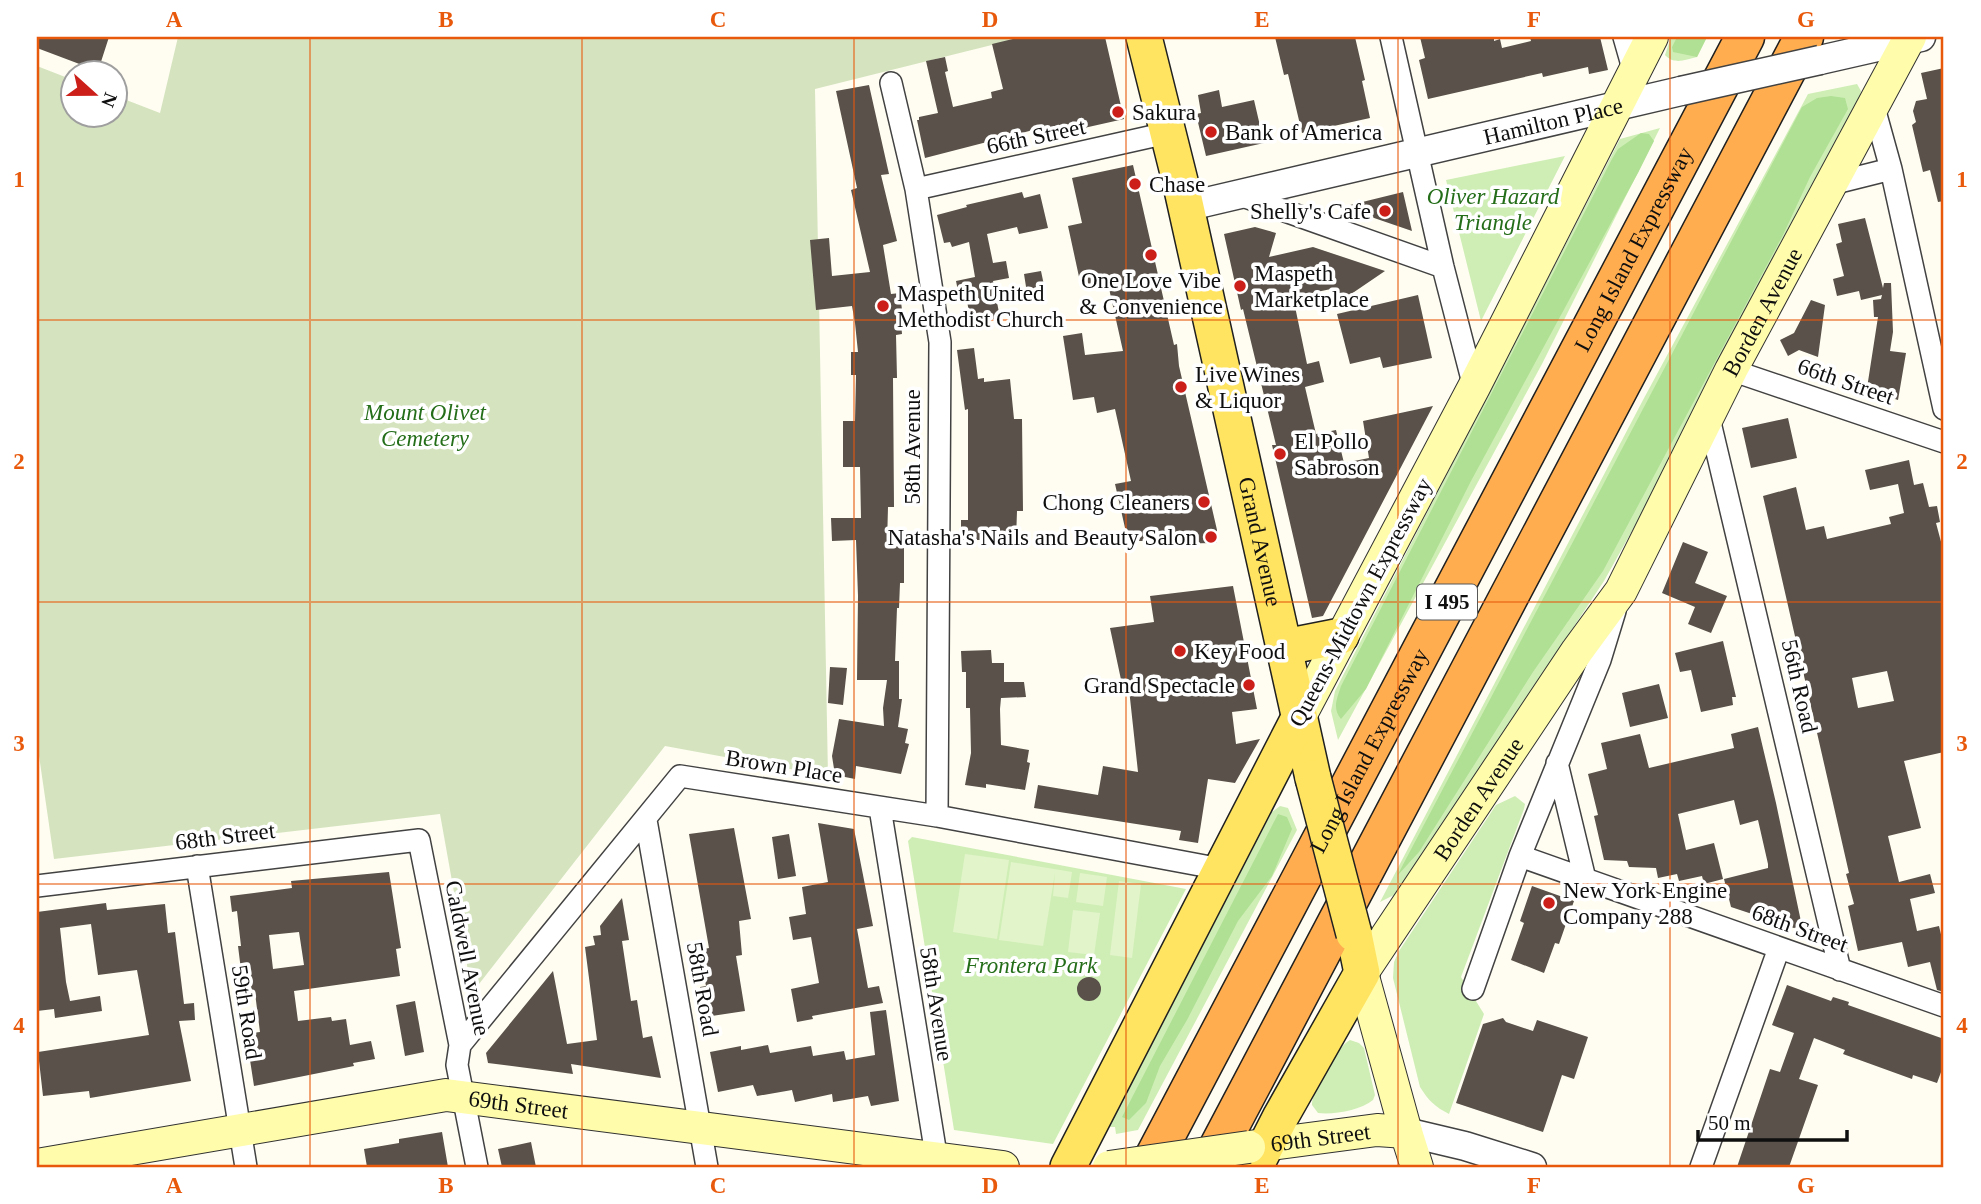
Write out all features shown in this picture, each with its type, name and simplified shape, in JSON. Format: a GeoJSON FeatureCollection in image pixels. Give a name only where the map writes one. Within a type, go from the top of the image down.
{"type":"FeatureCollection","features":[{"type":"Feature","properties":{"kind":"highway","name":"Long Island Expressway"},"geometry":{"type":"LineString","coordinates":[[1149,1167],[1745,37]]}},
{"type":"Feature","properties":{"kind":"highway","name":"I 495"},"geometry":{"type":"LineString","coordinates":[[1208,1167],[1812,49]]}},
{"type":"Feature","properties":{"kind":"main road","name":"Grand Avenue"},"geometry":{"type":"LineString","coordinates":[[1144,37],[1185,207],[1313,778],[1362,973],[1417,1167]]}},
{"type":"Feature","properties":{"kind":"main road","name":"Queens-Midtown Expressway"},"geometry":{"type":"LineString","coordinates":[[1068,1167],[1341,636],[1630,93],[1652,37]]}},
{"type":"Feature","properties":{"kind":"main road","name":"Borden Avenue"},"geometry":{"type":"LineString","coordinates":[[1362,973],[1577,651],[1621,591],[1731,370],[1873,104],[1913,38]]}},
{"type":"Feature","properties":{"kind":"main road"},"geometry":{"type":"LineString","coordinates":[[1285,647],[1341,636]]}},
{"type":"Feature","properties":{"kind":"main road"},"geometry":{"type":"LineString","coordinates":[[1257,1153],[1362,973]]}},
{"type":"Feature","properties":{"kind":"main road","name":"69th Street"},"geometry":{"type":"LineString","coordinates":[[37,1165],[446,1095],[701,1128],[937,1163],[1003,1167]]}},
{"type":"Feature","properties":{"kind":"main road","name":"69th Street"},"geometry":{"type":"LineString","coordinates":[[1107,1167],[1257,1153],[1377,1130],[1406,1132]]}},
{"type":"Feature","properties":{"kind":"street"},"geometry":{"type":"LineString","coordinates":[[1391,37],[1443,267],[1474,387]]}},
{"type":"Feature","properties":{"kind":"street"},"geometry":{"type":"LineString","coordinates":[[1624,37],[1630,93]]}},
{"type":"Feature","properties":{"kind":"street","name":"Hamilton Place"},"geometry":{"type":"LineString","coordinates":[[1185,207],[1417,152],[1630,93],[1681,91],[1812,49],[1913,38]]}},
{"type":"Feature","properties":{"kind":"street","name":"58th Avenue"},"geometry":{"type":"LineString","coordinates":[[891,83],[916,189],[940,342],[937,816]]}},
{"type":"Feature","properties":{"kind":"street"},"geometry":{"type":"LineString","coordinates":[[1873,104],[1891,169],[1944,409]]}},
{"type":"Feature","properties":{"kind":"street","name":"66th Street"},"geometry":{"type":"LineString","coordinates":[[916,189],[1167,133]]}},
{"type":"Feature","properties":{"kind":"street"},"geometry":{"type":"LineString","coordinates":[[1831,184],[1891,169]]}},
{"type":"Feature","properties":{"kind":"street"},"geometry":{"type":"LineString","coordinates":[[1237,194],[1443,267]]}},
{"type":"Feature","properties":{"kind":"street","name":"66th Street"},"geometry":{"type":"LineString","coordinates":[[1731,370],[1944,442]]}},
{"type":"Feature","properties":{"kind":"street","name":"56th Road"},"geometry":{"type":"LineString","coordinates":[[1708,414],[1840,970]]}},
{"type":"Feature","properties":{"kind":"street","name":"Borden Avenue"},"geometry":{"type":"LineString","coordinates":[[1473,989],[1520,856],[1600,660],[1621,591]]}},
{"type":"Feature","properties":{"kind":"street"},"geometry":{"type":"LineString","coordinates":[[1557,763],[1585,879]]}},
{"type":"Feature","properties":{"kind":"street","name":"Brown Place"},"geometry":{"type":"LineString","coordinates":[[460,1045],[680,776],[937,816],[1221,869]]}},
{"type":"Feature","properties":{"kind":"street","name":"58th Avenue"},"geometry":{"type":"LineString","coordinates":[[880,808],[937,1163]]}},
{"type":"Feature","properties":{"kind":"street","name":"58th Road"},"geometry":{"type":"LineString","coordinates":[[646,820],[707,1167]]}},
{"type":"Feature","properties":{"kind":"street","name":"68th Street"},"geometry":{"type":"LineString","coordinates":[[37,886],[419,840]]}},
{"type":"Feature","properties":{"kind":"street","name":"Caldwell Avenue"},"geometry":{"type":"LineString","coordinates":[[419,840],[460,1045],[457,1065],[477,1167]]}},
{"type":"Feature","properties":{"kind":"street","name":"68th Street"},"geometry":{"type":"LineString","coordinates":[[1520,856],[1944,1006]]}},
{"type":"Feature","properties":{"kind":"street","name":"59th Road"},"geometry":{"type":"LineString","coordinates":[[197,866],[246,1167]]}},
{"type":"Feature","properties":{"kind":"street"},"geometry":{"type":"LineString","coordinates":[[1701,1167],[1779,948]]}},
{"type":"Feature","properties":{"kind":"street","name":"69th Street"},"geometry":{"type":"LineString","coordinates":[[1406,1132],[1465,1146],[1532,1167]]}},
{"type":"Feature","properties":{"kind":"green space","name":"Mount Olivet Cemetery"},"geometry":{"type":"Polygon","coordinates":[[[178,37],[1024,37],[815,89],[828,776],[665,746],[472,993],[440,814],[54,859],[37,742],[37,66],[60,75],[60,130],[130,130],[130,101],[160,113],[178,37]]]}},
{"type":"Feature","properties":{"kind":"green space"},"geometry":{"type":"Polygon","coordinates":[[[1671,37],[1707,37],[1697,57],[1680,61],[1665,55],[1671,37]]]}},
{"type":"Feature","properties":{"kind":"green space"},"geometry":{"type":"Polygon","coordinates":[[[1677,37],[1707,37],[1697,57],[1673,52],[1672,47],[1677,37]]]}},
{"type":"Feature","properties":{"kind":"green space"},"geometry":{"type":"Polygon","coordinates":[[[1857,84],[1861,91],[1860,98],[1656,488],[1604,581],[1409,876],[1394,895],[1380,902],[1643,400],[1808,94],[1857,84]]]}},
{"type":"Feature","properties":{"kind":"green space"},"geometry":{"type":"Polygon","coordinates":[[[1817,98],[1845,98],[1848,109],[1603,571],[1533,672],[1419,852],[1397,876],[1802,107],[1817,98]]]}},
{"type":"Feature","properties":{"kind":"green space"},"geometry":{"type":"Polygon","coordinates":[[[1660,128],[1542,364],[1338,740],[1331,711],[1335,691],[1620,139],[1660,128]]]}},
{"type":"Feature","properties":{"kind":"green space"},"geometry":{"type":"Polygon","coordinates":[[[1641,133],[1649,134],[1654,141],[1638,173],[1471,481],[1366,689],[1341,719],[1336,707],[1341,686],[1612,159],[1618,149],[1641,133]]]}},
{"type":"Feature","properties":{"kind":"green space","name":"Oliver Hazard Triangle"},"geometry":{"type":"Polygon","coordinates":[[[1565,156],[1481,321],[1446,180],[1565,156]]]}},
{"type":"Feature","properties":{"kind":"green space"},"geometry":{"type":"Polygon","coordinates":[[[1515,796],[1525,804],[1524,809],[1461,977],[1484,1014],[1449,1114],[1432,1103],[1420,1087],[1393,978],[1394,962],[1496,805],[1515,796]]]}},
{"type":"Feature","properties":{"kind":"green space"},"geometry":{"type":"Polygon","coordinates":[[[1280,806],[1288,808],[1297,830],[1138,1130],[1116,1134],[1115,1127],[1109,1127],[1272,812],[1280,806]]]}},
{"type":"Feature","properties":{"kind":"green space"},"geometry":{"type":"Polygon","coordinates":[[[1278,814],[1287,817],[1292,829],[1272,876],[1238,921],[1160,1066],[1146,1103],[1129,1120],[1122,1117],[1278,814]]]}},
{"type":"Feature","properties":{"kind":"green space","name":"Frontera Park"},"geometry":{"type":"Polygon","coordinates":[[[912,837],[1186,889],[1053,1144],[954,1130],[908,841],[912,837]]]}},
{"type":"Feature","properties":{"kind":"green space"},"geometry":{"type":"Polygon","coordinates":[[[965,854],[1009,860],[997,939],[953,932],[965,854]]]}},
{"type":"Feature","properties":{"kind":"green space"},"geometry":{"type":"Polygon","coordinates":[[[1011,862],[1072,872],[1068,898],[1053,896],[1055,873],[1043,946],[999,940],[1011,862]]]}},
{"type":"Feature","properties":{"kind":"green space"},"geometry":{"type":"Polygon","coordinates":[[[1080,873],[1107,877],[1103,906],[1076,902],[1080,873]]]}},
{"type":"Feature","properties":{"kind":"green space"},"geometry":{"type":"Polygon","coordinates":[[[1119,881],[1141,884],[1132,958],[1110,955],[1119,881]]]}},
{"type":"Feature","properties":{"kind":"green space"},"geometry":{"type":"Polygon","coordinates":[[[1073,910],[1100,913],[1094,955],[1068,952],[1073,910]]]}},
{"type":"Feature","properties":{"kind":"green space"},"geometry":{"type":"Polygon","coordinates":[[[1350,1040],[1364,1048],[1375,1095],[1373,1100],[1362,1107],[1347,1111],[1318,1113],[1312,1105],[1320,1080],[1332,1060],[1350,1040]]]}},
{"type":"Feature","properties":{"kind":"building"},"geometry":{"type":"Polygon","coordinates":[[[37,37],[109,37],[102,60],[69,60],[37,48],[37,37]]]}},
{"type":"Feature","properties":{"kind":"building"},"geometry":{"type":"Polygon","coordinates":[[[1021,37],[1105,37],[1124,119],[1035,139],[1033,130],[925,158],[917,120],[919,117],[938,113],[926,61],[945,57],[948,71],[945,72],[953,107],[992,98],[991,92],[1003,89],[992,44],[1021,37]]]}},
{"type":"Feature","properties":{"kind":"building"},"geometry":{"type":"Polygon","coordinates":[[[1275,37],[1355,37],[1370,118],[1302,133],[1288,74],[1284,75],[1275,37]]]}},
{"type":"Feature","properties":{"kind":"building"},"geometry":{"type":"Polygon","coordinates":[[[1420,37],[1494,37],[1494,41],[1500,39],[1502,48],[1531,41],[1530,37],[1600,37],[1608,70],[1589,74],[1588,67],[1543,77],[1542,73],[1428,99],[1419,60],[1425,58],[1420,37]]]}},
{"type":"Feature","properties":{"kind":"building"},"geometry":{"type":"Polygon","coordinates":[[[1944,68],[1944,201],[1938,202],[1930,170],[1923,172],[1912,125],[1916,122],[1913,111],[1916,101],[1927,99],[1921,73],[1944,68]]]}},
{"type":"Feature","properties":{"kind":"building"},"geometry":{"type":"Polygon","coordinates":[[[869,85],[889,174],[881,175],[897,241],[883,245],[891,294],[900,293],[902,310],[902,334],[896,335],[897,378],[893,378],[894,507],[888,507],[887,544],[904,544],[904,583],[900,583],[897,608],[895,661],[899,661],[899,699],[902,699],[898,727],[908,729],[905,743],[909,744],[901,774],[856,766],[855,779],[835,775],[832,756],[839,719],[884,726],[883,708],[887,680],[857,680],[856,540],[832,541],[831,518],[861,518],[860,467],[843,467],[843,421],[855,421],[856,375],[851,375],[851,352],[858,352],[852,306],[816,310],[810,240],[829,238],[832,276],[870,272],[851,190],[857,188],[836,91],[869,85]]]}},
{"type":"Feature","properties":{"kind":"building"},"geometry":{"type":"Polygon","coordinates":[[[1219,90],[1222,107],[1254,100],[1264,143],[1206,156],[1196,114],[1201,113],[1198,95],[1219,90]]]}},
{"type":"Feature","properties":{"kind":"building"},"geometry":{"type":"Polygon","coordinates":[[[1133,165],[1174,345],[1177,344],[1179,366],[1217,530],[1217,543],[1149,544],[1148,541],[1128,541],[1115,484],[1131,481],[1115,409],[1097,413],[1094,397],[1073,400],[1063,336],[1082,333],[1085,355],[1123,351],[1108,284],[1091,288],[1087,285],[1081,286],[1068,226],[1082,223],[1072,178],[1133,165]]]}},
{"type":"Feature","properties":{"kind":"building"},"geometry":{"type":"Polygon","coordinates":[[[1022,192],[1024,198],[1040,194],[1048,228],[1019,234],[1017,227],[987,234],[993,263],[1006,261],[1009,278],[993,281],[1000,318],[971,324],[966,295],[959,296],[956,281],[975,277],[969,242],[952,247],[950,242],[944,243],[937,215],[1022,192]]]}},
{"type":"Feature","properties":{"kind":"building"},"geometry":{"type":"Polygon","coordinates":[[[1403,192],[1412,231],[1342,207],[1403,192]]]}},
{"type":"Feature","properties":{"kind":"building"},"geometry":{"type":"Polygon","coordinates":[[[1865,218],[1883,288],[1884,283],[1891,283],[1893,332],[1890,351],[1906,353],[1898,400],[1883,395],[1884,391],[1867,388],[1878,317],[1874,317],[1873,300],[1881,299],[1882,295],[1861,300],[1859,291],[1837,296],[1833,279],[1844,276],[1836,244],[1842,242],[1838,224],[1865,218]]]}},
{"type":"Feature","properties":{"kind":"building"},"geometry":{"type":"Polygon","coordinates":[[[1255,227],[1276,233],[1269,257],[1313,247],[1385,271],[1335,305],[1331,289],[1293,297],[1307,364],[1319,361],[1324,382],[1305,387],[1316,434],[1336,430],[1344,463],[1369,458],[1363,421],[1433,406],[1323,616],[1312,618],[1272,445],[1276,445],[1224,234],[1255,227]]]}},
{"type":"Feature","properties":{"kind":"building"},"geometry":{"type":"Polygon","coordinates":[[[1041,271],[1045,290],[1027,293],[1024,274],[1041,271]]]}},
{"type":"Feature","properties":{"kind":"building"},"geometry":{"type":"Polygon","coordinates":[[[1418,295],[1432,358],[1383,368],[1380,357],[1350,364],[1337,314],[1418,295]]]}},
{"type":"Feature","properties":{"kind":"building"},"geometry":{"type":"Polygon","coordinates":[[[1811,300],[1825,305],[1818,357],[1799,350],[1788,356],[1780,340],[1794,333],[1811,300]]]}},
{"type":"Feature","properties":{"kind":"building"},"geometry":{"type":"Polygon","coordinates":[[[974,348],[978,379],[984,378],[984,382],[1010,379],[1014,419],[1022,419],[1023,511],[1017,511],[1016,540],[961,540],[961,520],[968,520],[968,409],[965,410],[957,350],[974,348]]]}},
{"type":"Feature","properties":{"kind":"building"},"geometry":{"type":"Polygon","coordinates":[[[1788,418],[1797,458],[1751,468],[1742,428],[1788,418]]]}},
{"type":"Feature","properties":{"kind":"building"},"geometry":{"type":"Polygon","coordinates":[[[1909,460],[1914,485],[1923,483],[1929,507],[1937,506],[1940,522],[1936,523],[1944,553],[1944,752],[1904,761],[1921,828],[1888,836],[1899,882],[1930,874],[1935,893],[1910,899],[1917,931],[1939,926],[1944,947],[1944,992],[1937,990],[1930,962],[1908,967],[1902,942],[1858,951],[1848,906],[1854,904],[1846,874],[1849,873],[1763,496],[1796,487],[1806,530],[1824,526],[1827,539],[1891,524],[1889,517],[1904,513],[1898,484],[1870,490],[1865,470],[1909,460]],[[1887,671],[1852,678],[1858,708],[1894,701],[1887,671]]]}},
{"type":"Feature","properties":{"kind":"building"},"geometry":{"type":"Polygon","coordinates":[[[1683,542],[1708,552],[1695,583],[1727,596],[1711,633],[1688,624],[1695,607],[1662,593],[1683,542]]]}},
{"type":"Feature","properties":{"kind":"building"},"geometry":{"type":"Polygon","coordinates":[[[1233,586],[1257,709],[1232,712],[1236,744],[1260,739],[1235,783],[1208,779],[1198,843],[1179,840],[1181,831],[1034,808],[1038,785],[1098,795],[1103,766],[1138,772],[1129,689],[1123,689],[1110,628],[1154,622],[1150,596],[1233,586]]]}},
{"type":"Feature","properties":{"kind":"building"},"geometry":{"type":"Polygon","coordinates":[[[1723,641],[1736,697],[1732,697],[1733,705],[1701,712],[1691,670],[1680,672],[1675,653],[1723,641]]]}},
{"type":"Feature","properties":{"kind":"building"},"geometry":{"type":"Polygon","coordinates":[[[991,650],[992,663],[1004,663],[1004,682],[1024,682],[1026,697],[1001,698],[1000,709],[1001,745],[1029,750],[1027,762],[1030,763],[1025,790],[986,784],[986,788],[965,785],[971,753],[970,708],[966,708],[966,672],[962,672],[961,651],[991,650]]]}},
{"type":"Feature","properties":{"kind":"building"},"geometry":{"type":"Polygon","coordinates":[[[830,667],[847,668],[843,705],[828,703],[830,667]]]}},
{"type":"Feature","properties":{"kind":"building"},"geometry":{"type":"Polygon","coordinates":[[[1659,684],[1668,718],[1630,727],[1622,693],[1659,684]]]}},
{"type":"Feature","properties":{"kind":"building"},"geometry":{"type":"Polygon","coordinates":[[[1758,727],[1803,931],[1731,907],[1724,879],[1768,868],[1758,820],[1740,825],[1734,800],[1678,814],[1686,850],[1714,843],[1723,879],[1704,884],[1702,876],[1679,881],[1677,874],[1658,878],[1656,868],[1629,867],[1627,861],[1604,860],[1594,816],[1598,815],[1588,774],[1607,769],[1601,743],[1640,734],[1649,768],[1734,748],[1731,734],[1758,727]]]}},
{"type":"Feature","properties":{"kind":"building"},"geometry":{"type":"Polygon","coordinates":[[[818,823],[854,829],[873,926],[857,929],[868,988],[879,986],[883,1003],[812,1016],[813,1019],[797,1022],[791,989],[819,983],[811,937],[793,940],[789,917],[806,914],[802,887],[828,882],[818,823]]]}},
{"type":"Feature","properties":{"kind":"building"},"geometry":{"type":"Polygon","coordinates":[[[734,828],[751,919],[739,921],[742,955],[736,956],[745,1011],[705,1017],[700,987],[706,986],[699,950],[709,948],[689,834],[734,828]]]}},
{"type":"Feature","properties":{"kind":"building"},"geometry":{"type":"Polygon","coordinates":[[[789,834],[796,876],[778,879],[772,837],[789,834]]]}},
{"type":"Feature","properties":{"kind":"building"},"geometry":{"type":"Polygon","coordinates":[[[389,872],[401,948],[396,949],[400,976],[294,991],[298,1021],[331,1017],[332,1021],[346,1019],[350,1045],[371,1041],[375,1059],[353,1063],[354,1066],[254,1086],[246,1034],[260,1032],[255,993],[244,994],[237,911],[232,912],[230,896],[292,888],[291,881],[389,872]],[[299,932],[269,935],[273,969],[304,965],[299,932]]]}},
{"type":"Feature","properties":{"kind":"building"},"geometry":{"type":"Polygon","coordinates":[[[1532,886],[1574,901],[1559,944],[1555,943],[1544,973],[1511,960],[1524,923],[1520,921],[1532,886]]]}},
{"type":"Feature","properties":{"kind":"building"},"geometry":{"type":"Polygon","coordinates":[[[622,898],[629,940],[622,941],[631,1001],[637,1000],[643,1038],[652,1036],[661,1078],[571,1064],[573,1074],[488,1063],[486,1053],[553,971],[567,1044],[597,1040],[585,947],[595,945],[593,936],[601,935],[600,926],[622,898]]]}},
{"type":"Feature","properties":{"kind":"building"},"geometry":{"type":"Polygon","coordinates":[[[106,903],[107,910],[165,904],[168,933],[175,932],[184,1004],[194,1003],[195,1020],[179,1021],[191,1081],[90,1098],[89,1091],[43,1096],[38,1052],[149,1035],[137,970],[98,975],[91,924],[60,928],[66,982],[70,1001],[100,996],[102,1011],[55,1018],[54,1009],[37,1011],[37,912],[106,903]]]}},
{"type":"Feature","properties":{"kind":"building"},"geometry":{"type":"Polygon","coordinates":[[[1089,977],[1100,984],[1101,989],[1094,1000],[1089,1001],[1078,994],[1077,989],[1084,978],[1089,977]]]}},
{"type":"Feature","properties":{"kind":"building"},"geometry":{"type":"Polygon","coordinates":[[[1787,985],[1831,1001],[1833,997],[1849,1002],[1848,1005],[1944,1039],[1944,1064],[1937,1083],[1913,1075],[1912,1079],[1843,1054],[1845,1050],[1814,1038],[1799,1079],[1818,1085],[1789,1167],[1737,1167],[1770,1069],[1780,1072],[1794,1033],[1772,1025],[1787,985]]]}},
{"type":"Feature","properties":{"kind":"building"},"geometry":{"type":"Polygon","coordinates":[[[415,1001],[424,1052],[405,1056],[396,1005],[415,1001]]]}},
{"type":"Feature","properties":{"kind":"building"},"geometry":{"type":"Polygon","coordinates":[[[886,1010],[899,1101],[871,1106],[868,1096],[833,1102],[832,1094],[795,1102],[792,1090],[757,1096],[753,1085],[718,1092],[710,1052],[741,1046],[741,1050],[768,1045],[770,1053],[811,1046],[813,1056],[844,1051],[846,1060],[875,1055],[870,1012],[886,1010]]]}},
{"type":"Feature","properties":{"kind":"building"},"geometry":{"type":"Polygon","coordinates":[[[1503,1018],[1506,1022],[1533,1031],[1537,1020],[1588,1037],[1574,1079],[1562,1075],[1543,1132],[1456,1103],[1483,1024],[1503,1018]]]}},
{"type":"Feature","properties":{"kind":"building"},"geometry":{"type":"Polygon","coordinates":[[[442,1132],[448,1167],[367,1167],[364,1149],[399,1143],[399,1139],[442,1132]]]}},
{"type":"Feature","properties":{"kind":"building"},"geometry":{"type":"Polygon","coordinates":[[[531,1142],[536,1167],[502,1167],[498,1149],[531,1142]]]}},
{"type":"Feature","properties":{"kind":"place","name":"Sakura"},"geometry":{"type":"Point","coordinates":[1118,112]}},
{"type":"Feature","properties":{"kind":"place","name":"Bank of America"},"geometry":{"type":"Point","coordinates":[1211,132]}},
{"type":"Feature","properties":{"kind":"place","name":"Chase"},"geometry":{"type":"Point","coordinates":[1135,184]}},
{"type":"Feature","properties":{"kind":"place","name":"Shelly's Cafe"},"geometry":{"type":"Point","coordinates":[1385,211]}},
{"type":"Feature","properties":{"kind":"place","name":"One Love Vibe & Convenience"},"geometry":{"type":"Point","coordinates":[1151,255]}},
{"type":"Feature","properties":{"kind":"place","name":"Maspeth Marketplace"},"geometry":{"type":"Point","coordinates":[1240,286]}},
{"type":"Feature","properties":{"kind":"place","name":"Maspeth United Methodist Church"},"geometry":{"type":"Point","coordinates":[883,306]}},
{"type":"Feature","properties":{"kind":"place","name":"Live Wines & Liquor"},"geometry":{"type":"Point","coordinates":[1181,387]}},
{"type":"Feature","properties":{"kind":"place","name":"El Pollo Sabroson"},"geometry":{"type":"Point","coordinates":[1280,454]}},
{"type":"Feature","properties":{"kind":"place","name":"Chong Cleaners"},"geometry":{"type":"Point","coordinates":[1204,502]}},
{"type":"Feature","properties":{"kind":"place","name":"Natasha's Nails and Beauty Salon"},"geometry":{"type":"Point","coordinates":[1211,537]}},
{"type":"Feature","properties":{"kind":"place","name":"Key Food"},"geometry":{"type":"Point","coordinates":[1180,651]}},
{"type":"Feature","properties":{"kind":"place","name":"Grand Spectacle"},"geometry":{"type":"Point","coordinates":[1249,685]}},
{"type":"Feature","properties":{"kind":"place","name":"New York Engine Company 288"},"geometry":{"type":"Point","coordinates":[1549,903]}}]}
